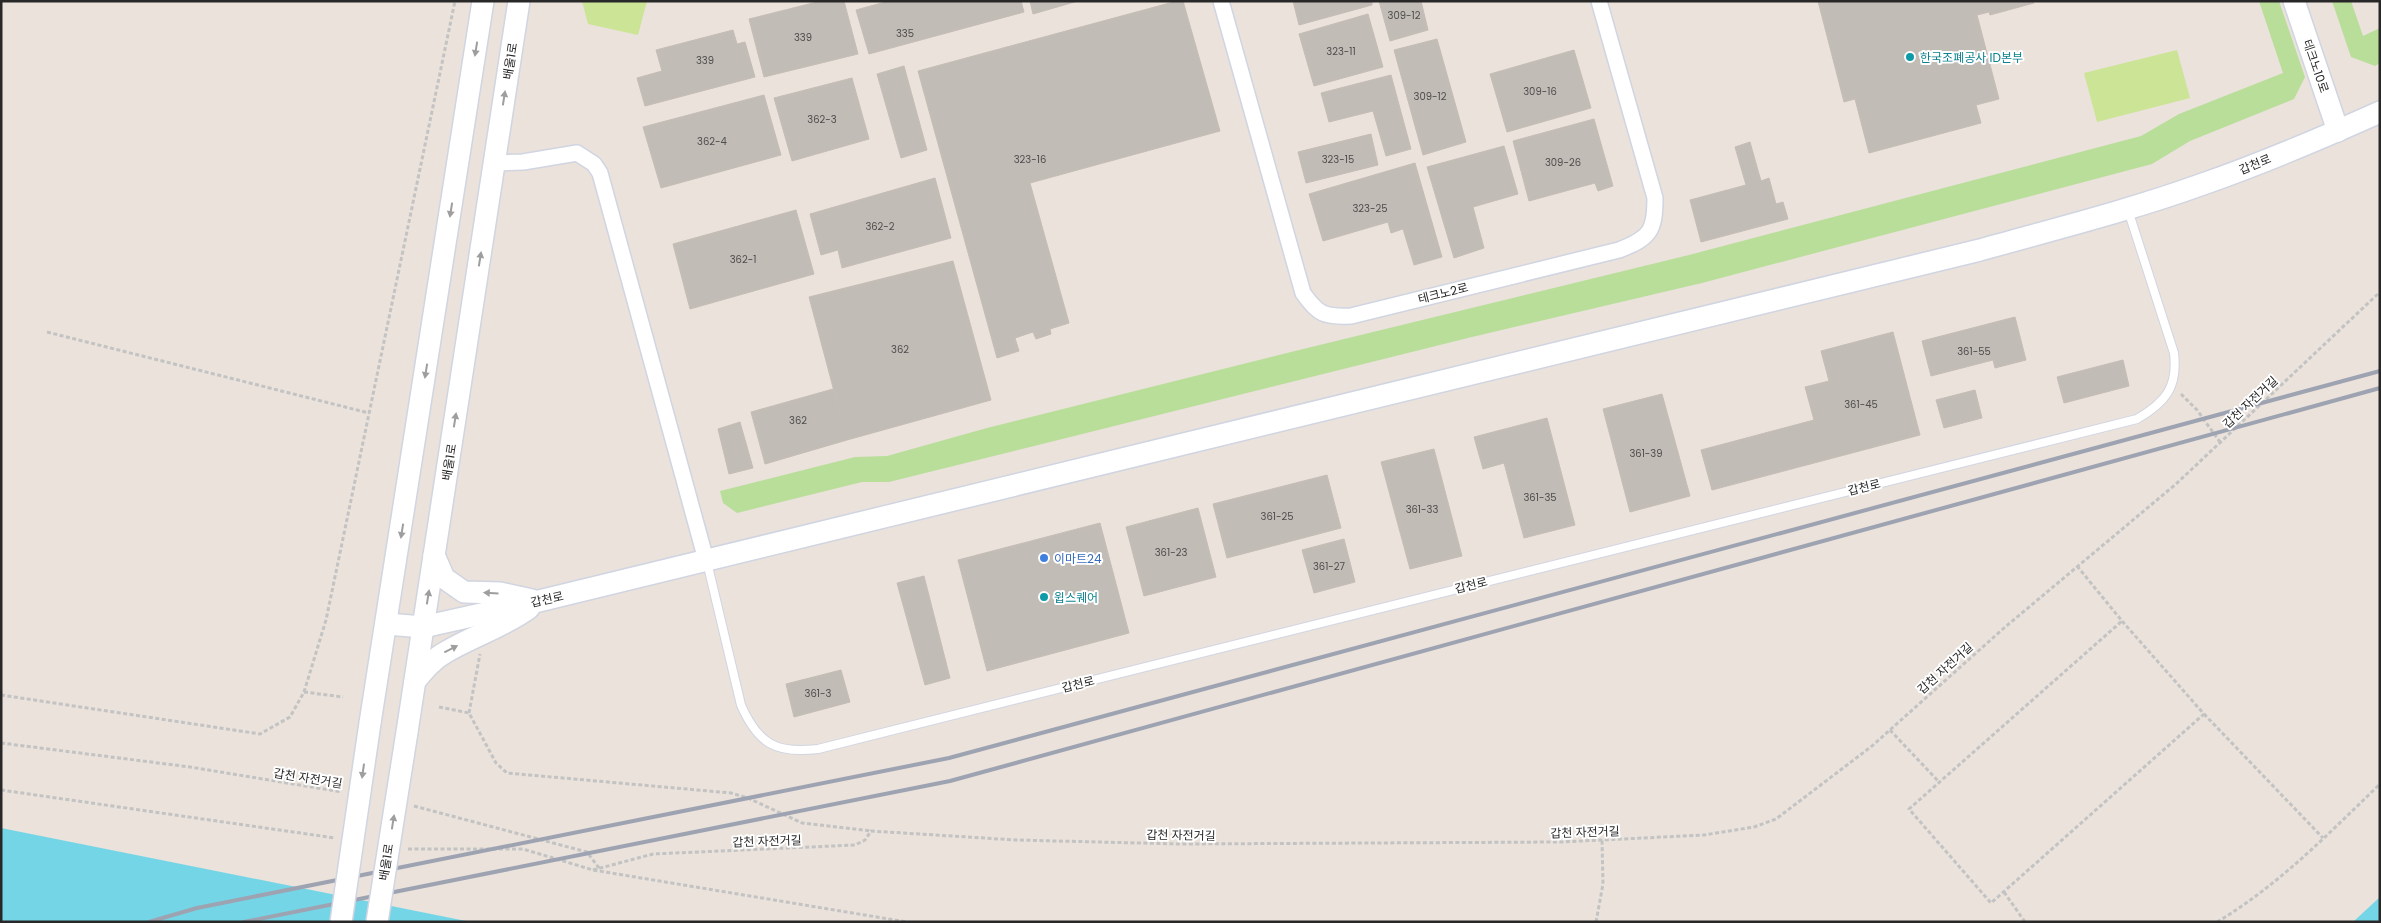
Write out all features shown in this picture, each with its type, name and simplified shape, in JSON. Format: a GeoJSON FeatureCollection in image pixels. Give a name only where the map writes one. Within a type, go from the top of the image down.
{"type":"FeatureCollection","features":[{"type":"Feature","properties":{"kind":"main road"},"geometry":{"type":"LineString","coordinates":[[341,922],[370,723],[483,1]]}},
{"type":"Feature","properties":{"kind":"main road","name":"배울1로"},"geometry":{"type":"LineString","coordinates":[[377,922],[519,1]]}},
{"type":"Feature","properties":{"kind":"main road","name":"테크노10로"},"geometry":{"type":"LineString","coordinates":[[2294,1],[2338,131]]}},
{"type":"Feature","properties":{"kind":"main road","name":"갑천로"},"geometry":{"type":"LineString","coordinates":[[387,624],[423,628],[539,601],[1980,250],[2204,184],[2338,131],[2380,112]]}},
{"type":"Feature","properties":{"kind":"main road"},"geometry":{"type":"LineString","coordinates":[[434,555],[444,578],[464,592],[500,593],[539,601]]}},
{"type":"Feature","properties":{"kind":"main road"},"geometry":{"type":"LineString","coordinates":[[415,681],[427,666],[445,652],[509,622],[539,601]]}},
{"type":"Feature","properties":{"kind":"street","name":"테크노2로"},"geometry":{"type":"LineString","coordinates":[[1221,1],[1303,293],[1313,309],[1330,317],[1351,316],[1619,250],[1636,243],[1648,233],[1655,220],[1655,198],[1599,1]]}},
{"type":"Feature","properties":{"kind":"street"},"geometry":{"type":"LineString","coordinates":[[494,163],[524,162],[577,153],[594,164],[600,173],[706,560]]}},
{"type":"Feature","properties":{"kind":"lane"},"geometry":{"type":"LineString","coordinates":[[2127,208],[2174,353],[2175,365],[2172,386]]}},
{"type":"Feature","properties":{"kind":"lane","name":"갑천로"},"geometry":{"type":"LineString","coordinates":[[706,560],[741,705],[749,724],[771,746],[787,750],[810,750],[2120,424],[2137,419],[2155,409],[2172,386]]}},
{"type":"Feature","properties":{"kind":"path"},"geometry":{"type":"LineString","coordinates":[[1,695],[260,734],[290,717],[304,692],[326,620],[455,1]]}},
{"type":"Feature","properties":{"kind":"path","name":"갑천 자전거길"},"geometry":{"type":"LineString","coordinates":[[593,870],[653,854],[855,845],[865,840],[870,831],[1016,840],[1180,844],[1552,842],[1704,835],[1754,827],[1776,819],[1831,779],[1890,730],[2004,628],[2176,484],[2380,292]]}},
{"type":"Feature","properties":{"kind":"path"},"geometry":{"type":"LineString","coordinates":[[47,332],[369,413]]}},
{"type":"Feature","properties":{"kind":"path"},"geometry":{"type":"LineString","coordinates":[[2172,386],[2197,410],[2220,442]]}},
{"type":"Feature","properties":{"kind":"path"},"geometry":{"type":"LineString","coordinates":[[2077,566],[2122,621],[2204,714],[2323,838]]}},
{"type":"Feature","properties":{"kind":"path"},"geometry":{"type":"LineString","coordinates":[[2122,621],[1909,809],[1991,902],[2204,714]]}},
{"type":"Feature","properties":{"kind":"path"},"geometry":{"type":"LineString","coordinates":[[483,634],[469,713],[496,764],[507,773],[731,793],[748,798],[802,823],[870,831]]}},
{"type":"Feature","properties":{"kind":"path"},"geometry":{"type":"LineString","coordinates":[[304,692],[343,697]]}},
{"type":"Feature","properties":{"kind":"path"},"geometry":{"type":"LineString","coordinates":[[439,707],[469,713]]}},
{"type":"Feature","properties":{"kind":"path"},"geometry":{"type":"LineString","coordinates":[[1890,730],[1939,782]]}},
{"type":"Feature","properties":{"kind":"path","name":"갑천 자전거길"},"geometry":{"type":"LineString","coordinates":[[1,743],[190,768],[344,792]]}},
{"type":"Feature","properties":{"kind":"path"},"geometry":{"type":"LineString","coordinates":[[2217,922],[2251,901],[2323,838],[2380,784]]}},
{"type":"Feature","properties":{"kind":"path"},"geometry":{"type":"LineString","coordinates":[[1,790],[339,839]]}},
{"type":"Feature","properties":{"kind":"path"},"geometry":{"type":"LineString","coordinates":[[408,804],[587,852],[599,868]]}},
{"type":"Feature","properties":{"kind":"path"},"geometry":{"type":"LineString","coordinates":[[1596,922],[1603,884],[1602,840]]}},
{"type":"Feature","properties":{"kind":"path"},"geometry":{"type":"LineString","coordinates":[[407,849],[523,849],[593,870],[908,922]]}},
{"type":"Feature","properties":{"kind":"path"},"geometry":{"type":"LineString","coordinates":[[2004,892],[2025,922]]}},
{"type":"Feature","properties":{"kind":"green space"},"geometry":{"type":"Polygon","coordinates":[[[582,1],[647,1],[638,35],[588,24],[582,1]]]}},
{"type":"Feature","properties":{"kind":"green space"},"geometry":{"type":"Polygon","coordinates":[[[2259,1],[2279,1],[2305,77],[2294,99],[2190,141],[2152,164],[1702,283],[1472,337],[889,482],[862,482],[737,513],[723,503],[720,491],[855,457],[887,456],[987,428],[1689,255],[2141,136],[2179,114],[2283,73],[2259,1]]]}},
{"type":"Feature","properties":{"kind":"green space"},"geometry":{"type":"Polygon","coordinates":[[[2332,1],[2351,1],[2363,36],[2380,28],[2380,63],[2375,66],[2351,57],[2332,1]]]}},
{"type":"Feature","properties":{"kind":"green space"},"geometry":{"type":"Polygon","coordinates":[[[2177,50],[2190,98],[2097,122],[2084,73],[2177,50]]]}},
{"type":"Feature","properties":{"kind":"water"},"geometry":{"type":"Polygon","coordinates":[[[1,828],[471,922],[1,922],[1,828]]]}},
{"type":"Feature","properties":{"kind":"water"},"geometry":{"type":"Polygon","coordinates":[[[2380,897],[2380,922],[2353,922],[2380,897]]]}},
{"type":"Feature","properties":{"kind":"building"},"geometry":{"type":"Polygon","coordinates":[[[821,1],[844,1],[858,54],[764,77],[749,19],[821,1]]]}},
{"type":"Feature","properties":{"kind":"building"},"geometry":{"type":"Polygon","coordinates":[[[889,1],[1021,1],[1024,12],[869,54],[856,10],[889,1]]]}},
{"type":"Feature","properties":{"kind":"building"},"geometry":{"type":"Polygon","coordinates":[[[1030,1],[1078,1],[1033,14],[1030,1]]]}},
{"type":"Feature","properties":{"kind":"building"},"geometry":{"type":"Polygon","coordinates":[[[1177,1],[1183,1],[1220,131],[1030,183],[1069,323],[1050,329],[1051,334],[1036,339],[1033,332],[1015,338],[1019,351],[997,358],[918,71],[1177,1]]]}},
{"type":"Feature","properties":{"kind":"building"},"geometry":{"type":"Polygon","coordinates":[[[1293,1],[1372,1],[1372,5],[1299,25],[1293,1]]]}},
{"type":"Feature","properties":{"kind":"building"},"geometry":{"type":"Polygon","coordinates":[[[1379,1],[1421,1],[1428,30],[1390,41],[1379,1]]]}},
{"type":"Feature","properties":{"kind":"building","name":"한국조폐공사 ID본부"},"geometry":{"type":"Polygon","coordinates":[[[1818,1],[2033,1],[2034,3],[1990,15],[1989,12],[1977,15],[1999,99],[1976,105],[1981,123],[1869,153],[1855,99],[1844,102],[1818,1]]]}},
{"type":"Feature","properties":{"kind":"building"},"geometry":{"type":"Polygon","coordinates":[[[1368,14],[1383,67],[1314,86],[1299,34],[1368,14]]]}},
{"type":"Feature","properties":{"kind":"building"},"geometry":{"type":"Polygon","coordinates":[[[733,30],[737,44],[745,42],[755,77],[645,106],[637,78],[662,71],[656,50],[733,30]]]}},
{"type":"Feature","properties":{"kind":"building"},"geometry":{"type":"Polygon","coordinates":[[[1437,39],[1466,142],[1423,155],[1394,50],[1437,39]]]}},
{"type":"Feature","properties":{"kind":"building"},"geometry":{"type":"Polygon","coordinates":[[[1574,50],[1591,108],[1507,132],[1490,74],[1574,50]]]}},
{"type":"Feature","properties":{"kind":"building"},"geometry":{"type":"Polygon","coordinates":[[[904,66],[927,150],[901,158],[877,74],[904,66]]]}},
{"type":"Feature","properties":{"kind":"building"},"geometry":{"type":"Polygon","coordinates":[[[1391,75],[1411,149],[1386,156],[1373,111],[1329,122],[1321,93],[1391,75]]]}},
{"type":"Feature","properties":{"kind":"building"},"geometry":{"type":"Polygon","coordinates":[[[852,78],[869,139],[792,161],[774,98],[852,78]]]}},
{"type":"Feature","properties":{"kind":"building"},"geometry":{"type":"Polygon","coordinates":[[[764,95],[781,155],[661,188],[643,127],[764,95]]]}},
{"type":"Feature","properties":{"kind":"building"},"geometry":{"type":"Polygon","coordinates":[[[1594,119],[1613,186],[1598,191],[1595,183],[1529,201],[1513,141],[1594,119]]]}},
{"type":"Feature","properties":{"kind":"building"},"geometry":{"type":"Polygon","coordinates":[[[1371,134],[1378,165],[1306,183],[1298,152],[1371,134]]]}},
{"type":"Feature","properties":{"kind":"building"},"geometry":{"type":"Polygon","coordinates":[[[1750,142],[1761,181],[1769,178],[1776,204],[1783,202],[1788,219],[1701,242],[1690,200],[1746,185],[1735,147],[1750,142]]]}},
{"type":"Feature","properties":{"kind":"building"},"geometry":{"type":"Polygon","coordinates":[[[1504,146],[1518,194],[1473,207],[1484,248],[1454,258],[1427,167],[1504,146]]]}},
{"type":"Feature","properties":{"kind":"building"},"geometry":{"type":"Polygon","coordinates":[[[1415,163],[1442,257],[1414,265],[1403,229],[1391,233],[1388,222],[1323,241],[1309,194],[1415,163]]]}},
{"type":"Feature","properties":{"kind":"building"},"geometry":{"type":"Polygon","coordinates":[[[935,178],[951,238],[842,268],[838,250],[821,255],[810,214],[935,178]]]}},
{"type":"Feature","properties":{"kind":"building"},"geometry":{"type":"Polygon","coordinates":[[[796,210],[814,274],[690,309],[673,244],[796,210]]]}},
{"type":"Feature","properties":{"kind":"building"},"geometry":{"type":"Polygon","coordinates":[[[953,261],[991,400],[847,440],[809,297],[953,261]]]}},
{"type":"Feature","properties":{"kind":"building"},"geometry":{"type":"Polygon","coordinates":[[[2015,317],[2026,360],[1995,368],[1993,360],[1931,376],[1922,341],[2015,317]]]}},
{"type":"Feature","properties":{"kind":"building"},"geometry":{"type":"Polygon","coordinates":[[[1893,332],[1920,435],[1712,490],[1701,450],[1814,420],[1805,387],[1829,381],[1821,351],[1893,332]]]}},
{"type":"Feature","properties":{"kind":"building"},"geometry":{"type":"Polygon","coordinates":[[[2123,360],[2129,386],[2064,403],[2057,377],[2123,360]]]}},
{"type":"Feature","properties":{"kind":"building"},"geometry":{"type":"Polygon","coordinates":[[[833,389],[847,440],[765,464],[751,412],[833,389]]]}},
{"type":"Feature","properties":{"kind":"building"},"geometry":{"type":"Polygon","coordinates":[[[1975,390],[1982,418],[1944,428],[1936,400],[1975,390]]]}},
{"type":"Feature","properties":{"kind":"building"},"geometry":{"type":"Polygon","coordinates":[[[1662,394],[1690,496],[1630,512],[1603,409],[1662,394]]]}},
{"type":"Feature","properties":{"kind":"building"},"geometry":{"type":"Polygon","coordinates":[[[1547,418],[1575,525],[1524,538],[1504,463],[1483,469],[1474,437],[1547,418]]]}},
{"type":"Feature","properties":{"kind":"building"},"geometry":{"type":"Polygon","coordinates":[[[740,422],[753,468],[729,474],[718,429],[740,422]]]}},
{"type":"Feature","properties":{"kind":"building"},"geometry":{"type":"Polygon","coordinates":[[[1434,449],[1462,556],[1410,569],[1381,462],[1434,449]]]}},
{"type":"Feature","properties":{"kind":"building"},"geometry":{"type":"Polygon","coordinates":[[[1327,475],[1341,528],[1227,558],[1213,504],[1327,475]]]}},
{"type":"Feature","properties":{"kind":"building"},"geometry":{"type":"Polygon","coordinates":[[[1198,508],[1216,577],[1144,596],[1126,527],[1198,508]]]}},
{"type":"Feature","properties":{"kind":"building","name":"윕스퀘어"},"geometry":{"type":"Polygon","coordinates":[[[1100,523],[1129,633],[987,671],[958,560],[1100,523]]]}},
{"type":"Feature","properties":{"kind":"building"},"geometry":{"type":"Polygon","coordinates":[[[1344,539],[1355,582],[1314,593],[1302,550],[1344,539]]]}},
{"type":"Feature","properties":{"kind":"building"},"geometry":{"type":"Polygon","coordinates":[[[924,576],[950,678],[925,685],[897,583],[924,576]]]}},
{"type":"Feature","properties":{"kind":"building"},"geometry":{"type":"Polygon","coordinates":[[[841,670],[850,702],[794,717],[786,684],[841,670]]]}},
{"type":"Feature","properties":{"kind":"railway"},"geometry":{"type":"LineString","coordinates":[[149,922],[197,908],[949,758],[2380,371]]}},
{"type":"Feature","properties":{"kind":"railway"},"geometry":{"type":"LineString","coordinates":[[244,922],[950,781],[2380,388]]}},
{"type":"Feature","properties":{"kind":"place","name":"한국조폐공사 ID본부"},"geometry":{"type":"Point","coordinates":[1910,57]}},
{"type":"Feature","properties":{"kind":"place","name":"이마트24"},"geometry":{"type":"Point","coordinates":[1044,558]}},
{"type":"Feature","properties":{"kind":"place","name":"윕스퀘어"},"geometry":{"type":"Point","coordinates":[1044,597]}}]}
